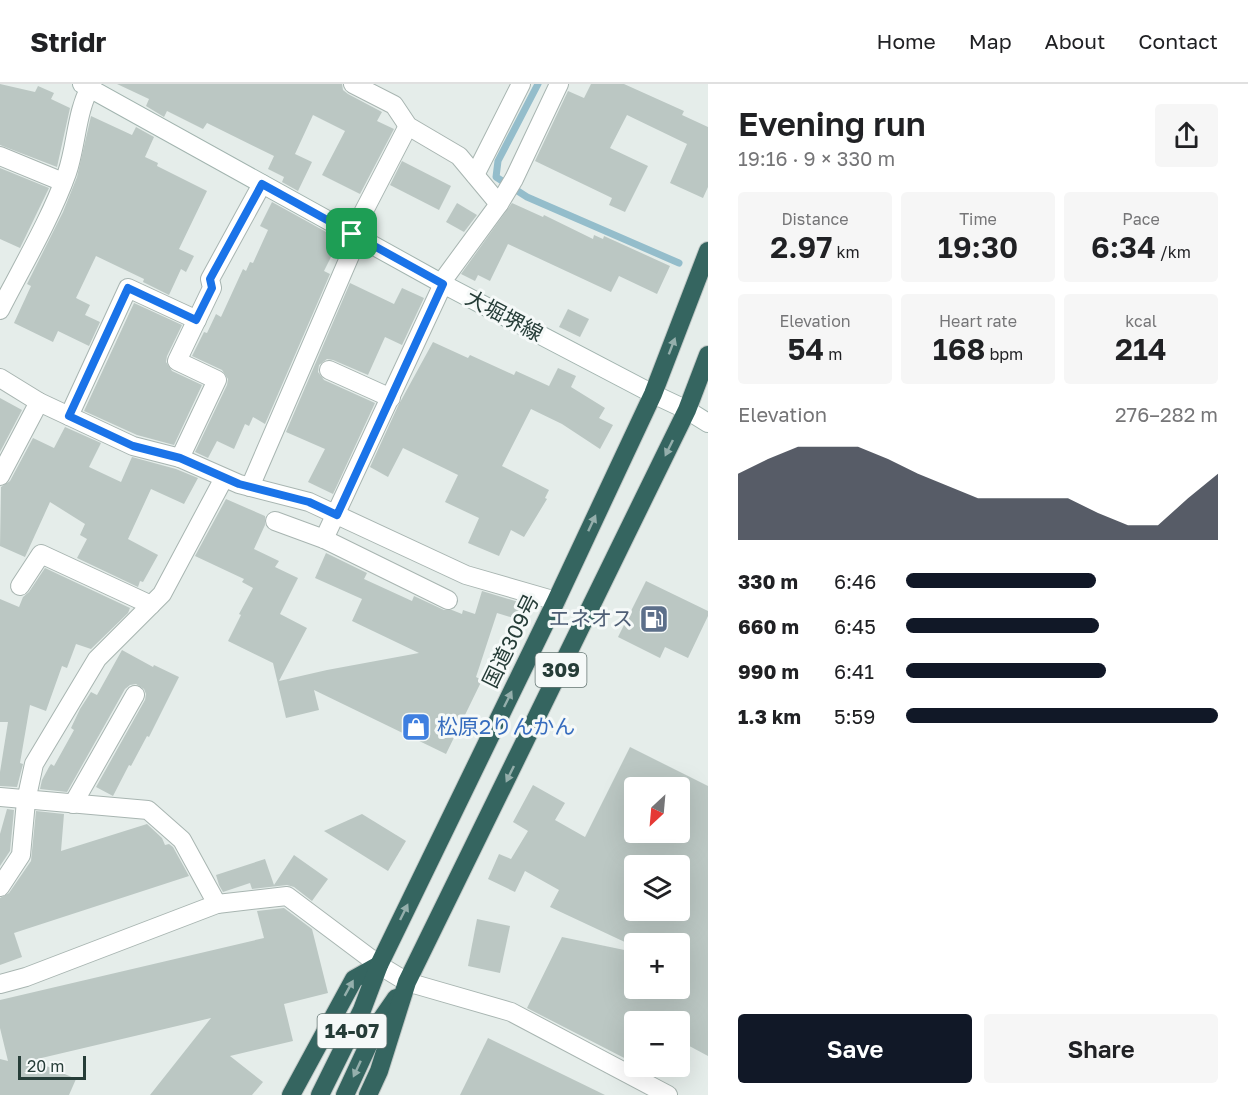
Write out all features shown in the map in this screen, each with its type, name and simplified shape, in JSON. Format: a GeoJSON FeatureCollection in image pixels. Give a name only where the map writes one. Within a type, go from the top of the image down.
{"type":"FeatureCollection","features":[{"type":"Feature","properties":{"kind":"highway","name":"国道309号"},"geometry":{"type":"LineString","coordinates":[[379,965],[556,601],[653,394],[708,251]]}},
{"type":"Feature","properties":{"kind":"highway","name":"309"},"geometry":{"type":"LineString","coordinates":[[368,1095],[379,1071],[407,982],[687,410],[708,355]]}},
{"type":"Feature","properties":{"kind":"highway","name":"14-07"},"geometry":{"type":"LineString","coordinates":[[320,1095],[362,1010],[379,965]]}},
{"type":"Feature","properties":{"kind":"highway"},"geometry":{"type":"LineString","coordinates":[[291,1095],[354,979],[379,965]]}},
{"type":"Feature","properties":{"kind":"highway","name":"14-07"},"geometry":{"type":"LineString","coordinates":[[345,1095],[378,1023],[407,982]]}},
{"type":"Feature","properties":{"kind":"street"},"geometry":{"type":"LineString","coordinates":[[352,84],[394,105],[408,126],[459,156],[501,202]]}},
{"type":"Feature","properties":{"kind":"street"},"geometry":{"type":"LineString","coordinates":[[475,175],[520,84]]}},
{"type":"Feature","properties":{"kind":"street"},"geometry":{"type":"LineString","coordinates":[[324,539],[442,283],[501,202],[559,84]]}},
{"type":"Feature","properties":{"kind":"street"},"geometry":{"type":"LineString","coordinates":[[0,310],[56,201],[88,85]]}},
{"type":"Feature","properties":{"kind":"street","name":"大堀堺線"},"geometry":{"type":"LineString","coordinates":[[88,85],[442,283],[708,423]]}},
{"type":"Feature","properties":{"kind":"street"},"geometry":{"type":"LineString","coordinates":[[250,487],[355,235],[408,126]]}},
{"type":"Feature","properties":{"kind":"street"},"geometry":{"type":"LineString","coordinates":[[0,156],[63,182]]}},
{"type":"Feature","properties":{"kind":"street"},"geometry":{"type":"LineString","coordinates":[[180,458],[217,380],[177,362],[212,288],[210,279],[262,184]]}},
{"type":"Feature","properties":{"kind":"street"},"geometry":{"type":"LineString","coordinates":[[69,416],[128,288],[196,320]]}},
{"type":"Feature","properties":{"kind":"street"},"geometry":{"type":"LineString","coordinates":[[329,370],[390,398]]}},
{"type":"Feature","properties":{"kind":"street"},"geometry":{"type":"LineString","coordinates":[[0,378],[39,402],[133,446],[180,458],[250,487],[309,502],[466,575],[556,601]]}},
{"type":"Feature","properties":{"kind":"street"},"geometry":{"type":"LineString","coordinates":[[0,476],[39,402]]}},
{"type":"Feature","properties":{"kind":"street"},"geometry":{"type":"LineString","coordinates":[[0,887],[21,855],[26,801],[34,764],[97,659],[162,594],[224,478]]}},
{"type":"Feature","properties":{"kind":"street"},"geometry":{"type":"LineString","coordinates":[[275,521],[324,539],[448,600]]}},
{"type":"Feature","properties":{"kind":"street"},"geometry":{"type":"LineString","coordinates":[[20,586],[41,554],[151,604]]}},
{"type":"Feature","properties":{"kind":"street"},"geometry":{"type":"LineString","coordinates":[[73,804],[135,695]]}},
{"type":"Feature","properties":{"kind":"street"},"geometry":{"type":"LineString","coordinates":[[0,797],[148,810],[182,840],[217,904]]}},
{"type":"Feature","properties":{"kind":"street"},"geometry":{"type":"LineString","coordinates":[[0,984],[26,977],[217,904],[287,896],[379,965],[407,982],[511,1012],[668,1095]]}},
{"type":"Feature","properties":{"kind":"building"},"geometry":{"type":"Polygon","coordinates":[[[0,84],[35,92],[38,86],[54,93],[51,99],[70,108],[57,167],[0,145],[0,84]]]}},
{"type":"Feature","properties":{"kind":"building"},"geometry":{"type":"Polygon","coordinates":[[[117,84],[342,84],[343,90],[348,94],[382,112],[377,121],[394,129],[360,194],[322,175],[345,131],[313,115],[295,154],[312,162],[298,191],[282,182],[284,177],[268,169],[274,156],[207,123],[203,129],[167,111],[164,117],[146,106],[149,99],[117,84]]]}},
{"type":"Feature","properties":{"kind":"building"},"geometry":{"type":"Polygon","coordinates":[[[591,84],[624,84],[684,111],[682,115],[708,127],[708,187],[703,198],[670,183],[687,144],[627,115],[610,148],[648,166],[625,212],[609,205],[612,198],[535,161],[568,91],[584,98],[591,84]]]}},
{"type":"Feature","properties":{"kind":"building"},"geometry":{"type":"Polygon","coordinates":[[[91,116],[132,135],[136,127],[154,137],[145,157],[158,163],[157,166],[207,191],[179,249],[194,256],[186,272],[181,269],[169,295],[143,282],[144,279],[96,256],[76,298],[90,305],[85,315],[100,322],[89,346],[58,331],[53,342],[14,323],[31,286],[27,284],[63,212],[77,177],[91,116]]]}},
{"type":"Feature","properties":{"kind":"building"},"geometry":{"type":"Polygon","coordinates":[[[402,161],[451,186],[439,210],[390,185],[402,161]]]}},
{"type":"Feature","properties":{"kind":"building"},"geometry":{"type":"Polygon","coordinates":[[[0,168],[49,188],[20,248],[0,239],[0,168]]]}},
{"type":"Feature","properties":{"kind":"building"},"geometry":{"type":"Polygon","coordinates":[[[272,202],[328,233],[327,237],[338,243],[324,271],[330,274],[265,424],[253,417],[249,426],[245,424],[234,449],[217,441],[208,458],[195,452],[228,379],[222,370],[192,356],[216,314],[221,317],[243,269],[246,271],[250,262],[253,263],[268,230],[260,226],[272,202]]]}},
{"type":"Feature","properties":{"kind":"building"},"geometry":{"type":"Polygon","coordinates":[[[457,203],[477,215],[464,232],[446,222],[457,203]]]}},
{"type":"Feature","properties":{"kind":"building"},"geometry":{"type":"Polygon","coordinates":[[[512,203],[543,217],[544,215],[593,239],[594,235],[603,239],[604,236],[670,266],[657,294],[619,276],[611,292],[508,244],[490,281],[478,275],[475,281],[461,274],[512,203]]]}},
{"type":"Feature","properties":{"kind":"building"},"geometry":{"type":"Polygon","coordinates":[[[350,283],[394,304],[402,288],[424,298],[402,345],[385,337],[368,375],[333,360],[327,359],[319,365],[318,372],[324,380],[375,403],[333,494],[308,482],[325,449],[286,432],[350,283]]]}},
{"type":"Feature","properties":{"kind":"building"},"geometry":{"type":"Polygon","coordinates":[[[134,303],[182,325],[166,362],[172,371],[202,385],[174,445],[137,435],[84,411],[134,303]]]}},
{"type":"Feature","properties":{"kind":"building"},"geometry":{"type":"Polygon","coordinates":[[[568,309],[589,319],[580,337],[559,327],[568,309]]]}},
{"type":"Feature","properties":{"kind":"building"},"geometry":{"type":"Polygon","coordinates":[[[433,342],[468,358],[470,355],[514,375],[516,371],[549,386],[558,368],[576,376],[571,387],[605,408],[599,418],[613,425],[600,449],[562,424],[531,409],[502,466],[549,490],[545,498],[547,499],[524,537],[511,530],[499,556],[468,543],[479,518],[445,502],[458,475],[403,448],[388,477],[370,467],[398,406],[433,342]]]}},
{"type":"Feature","properties":{"kind":"building"},"geometry":{"type":"Polygon","coordinates":[[[0,398],[22,410],[0,452],[0,398]]]}},
{"type":"Feature","properties":{"kind":"building"},"geometry":{"type":"Polygon","coordinates":[[[65,427],[101,443],[89,467],[121,482],[132,457],[176,469],[198,478],[184,504],[151,489],[128,539],[158,555],[138,587],[77,558],[87,539],[80,535],[85,524],[50,502],[25,557],[0,546],[1,487],[10,481],[33,438],[54,448],[65,427]]]}},
{"type":"Feature","properties":{"kind":"building"},"geometry":{"type":"Polygon","coordinates":[[[226,499],[265,516],[265,525],[254,549],[279,561],[275,567],[298,578],[280,614],[307,628],[279,681],[419,653],[352,621],[362,599],[315,578],[326,553],[367,573],[364,579],[412,601],[414,596],[444,610],[462,614],[463,610],[475,614],[482,591],[525,604],[520,620],[497,613],[476,677],[482,680],[446,754],[314,690],[319,710],[286,718],[273,663],[228,641],[253,588],[242,582],[244,579],[195,556],[226,499]]]}},
{"type":"Feature","properties":{"kind":"building"},"geometry":{"type":"Polygon","coordinates":[[[45,568],[130,608],[128,613],[91,649],[76,644],[67,668],[62,666],[46,711],[30,705],[20,763],[23,764],[17,787],[0,786],[8,722],[0,722],[0,599],[19,607],[23,597],[45,568]]]}},
{"type":"Feature","properties":{"kind":"building"},"geometry":{"type":"Polygon","coordinates":[[[646,581],[708,611],[708,616],[688,658],[665,647],[660,658],[618,637],[646,581]]]}},
{"type":"Feature","properties":{"kind":"building"},"geometry":{"type":"Polygon","coordinates":[[[122,650],[153,667],[154,665],[179,677],[149,737],[147,736],[131,766],[129,765],[113,796],[96,787],[145,700],[144,689],[136,684],[130,685],[125,689],[67,792],[40,789],[49,767],[51,764],[54,766],[74,730],[71,728],[80,709],[91,692],[97,695],[122,650]]]}},
{"type":"Feature","properties":{"kind":"building"},"geometry":{"type":"Polygon","coordinates":[[[630,747],[690,777],[708,786],[708,1056],[690,1046],[690,1011],[624,1011],[624,1058],[527,1008],[562,937],[624,950],[624,999],[690,999],[690,933],[624,933],[624,942],[550,907],[559,890],[525,871],[515,892],[488,879],[499,854],[511,859],[528,831],[513,822],[533,785],[565,803],[555,820],[585,837],[630,747]]]}},
{"type":"Feature","properties":{"kind":"building"},"geometry":{"type":"Polygon","coordinates":[[[7,809],[14,810],[10,851],[0,866],[0,834],[7,809]]]}},
{"type":"Feature","properties":{"kind":"building"},"geometry":{"type":"Polygon","coordinates":[[[36,811],[64,814],[61,851],[147,824],[162,838],[165,845],[169,844],[173,847],[189,876],[14,933],[22,957],[0,965],[0,898],[9,893],[31,861],[36,811]]]}},
{"type":"Feature","properties":{"kind":"building"},"geometry":{"type":"Polygon","coordinates":[[[362,814],[406,841],[388,871],[324,831],[362,814]]]}},
{"type":"Feature","properties":{"kind":"building"},"geometry":{"type":"Polygon","coordinates":[[[294,855],[328,879],[312,901],[294,887],[287,885],[252,889],[250,883],[223,892],[219,885],[216,875],[265,859],[274,885],[294,855]]]}},
{"type":"Feature","properties":{"kind":"building"},"geometry":{"type":"Polygon","coordinates":[[[284,908],[312,929],[328,993],[284,1004],[293,1041],[230,1056],[263,1082],[252,1095],[150,1095],[211,1018],[33,1060],[76,1079],[69,1095],[0,1095],[0,1059],[8,1061],[0,1028],[0,1000],[264,938],[257,911],[284,908]]]}},
{"type":"Feature","properties":{"kind":"building"},"geometry":{"type":"Polygon","coordinates":[[[477,919],[510,926],[500,973],[468,966],[477,919]]]}},
{"type":"Feature","properties":{"kind":"building"},"geometry":{"type":"Polygon","coordinates":[[[488,1038],[605,1095],[460,1095],[488,1038]]]}},
{"type":"Feature","properties":{"kind":"waterway"},"geometry":{"type":"LineString","coordinates":[[538,84],[498,161],[496,177],[527,197],[679,263]]}},
{"type":"Feature","properties":{"kind":"place","name":"エネオス"},"geometry":{"type":"Point","coordinates":[654,619]}},
{"type":"Feature","properties":{"kind":"place","name":"松原2りんかん"},"geometry":{"type":"Point","coordinates":[416,727]}},
{"type":"Feature","properties":{"kind":"route"},"geometry":{"type":"LineString","coordinates":[[262,184],[352,234],[443,284],[337,515],[309,502],[239,484],[180,458],[133,446],[69,416],[128,288],[196,320],[212,288],[210,279],[262,184]]}}]}
